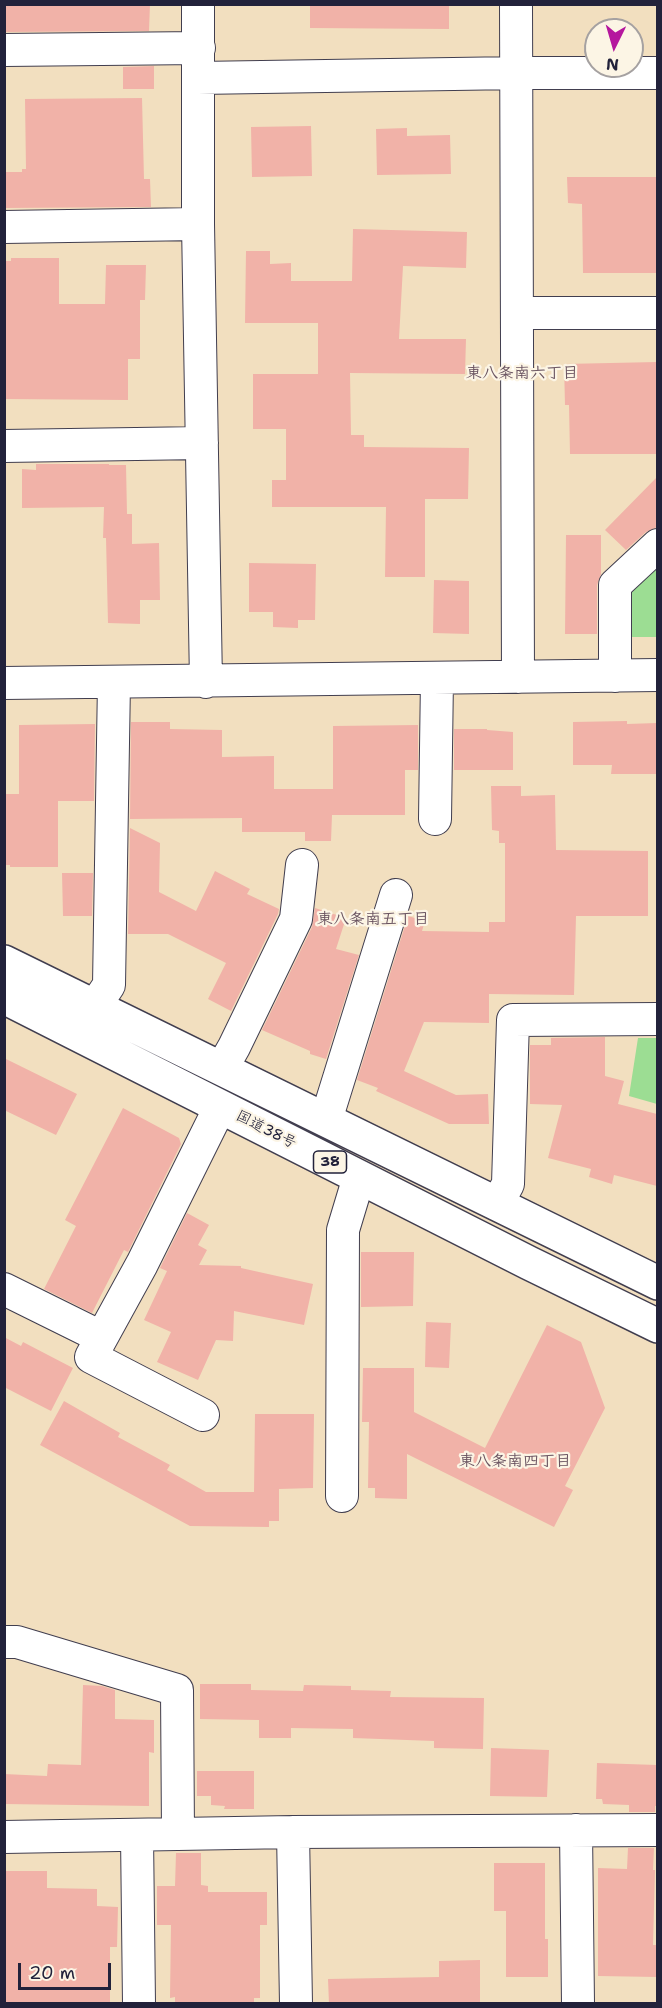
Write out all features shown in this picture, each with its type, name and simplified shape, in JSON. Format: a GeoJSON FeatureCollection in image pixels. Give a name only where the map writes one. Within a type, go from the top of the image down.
{"type":"FeatureCollection","features":[{"type":"Feature","properties":{"kind":"highway","name":"38"},"geometry":{"type":"LineString","coordinates":[[4,962],[657,1283]]}},
{"type":"Feature","properties":{"kind":"highway","name":"国道38号"},"geometry":{"type":"LineString","coordinates":[[4,997],[657,1326]]}},
{"type":"Feature","properties":{"kind":"street"},"geometry":{"type":"LineString","coordinates":[[198,4],[198,224],[206,682]]}},
{"type":"Feature","properties":{"kind":"street"},"geometry":{"type":"LineString","coordinates":[[516,4],[518,677]]}},
{"type":"Feature","properties":{"kind":"street"},"geometry":{"type":"LineString","coordinates":[[4,50],[199,63],[517,73],[657,73]]}},
{"type":"Feature","properties":{"kind":"street"},"geometry":{"type":"LineString","coordinates":[[4,227],[198,224]]}},
{"type":"Feature","properties":{"kind":"street"},"geometry":{"type":"LineString","coordinates":[[517,313],[657,313]]}},
{"type":"Feature","properties":{"kind":"street"},"geometry":{"type":"LineString","coordinates":[[4,446],[202,442]]}},
{"type":"Feature","properties":{"kind":"street"},"geometry":{"type":"LineString","coordinates":[[615,676],[615,585],[657,545]]}},
{"type":"Feature","properties":{"kind":"street"},"geometry":{"type":"LineString","coordinates":[[4,683],[657,675]]}},
{"type":"Feature","properties":{"kind":"street"},"geometry":{"type":"LineString","coordinates":[[435,819],[437,678]]}},
{"type":"Feature","properties":{"kind":"street"},"geometry":{"type":"LineString","coordinates":[[95,1006],[109,985],[114,682]]}},
{"type":"Feature","properties":{"kind":"street"},"geometry":{"type":"LineString","coordinates":[[222,1068],[296,919],[302,865]]}},
{"type":"Feature","properties":{"kind":"street"},"geometry":{"type":"LineString","coordinates":[[326,1120],[396,895]]}},
{"type":"Feature","properties":{"kind":"street"},"geometry":{"type":"LineString","coordinates":[[497,1204],[508,1184],[513,1020],[657,1019]]}},
{"type":"Feature","properties":{"kind":"street"},"geometry":{"type":"LineString","coordinates":[[203,1415],[91,1357],[142,1264],[220,1107]]}},
{"type":"Feature","properties":{"kind":"street"},"geometry":{"type":"LineString","coordinates":[[342,1496],[343,1230],[359,1176]]}},
{"type":"Feature","properties":{"kind":"street"},"geometry":{"type":"LineString","coordinates":[[4,1290],[101,1337]]}},
{"type":"Feature","properties":{"kind":"street"},"geometry":{"type":"LineString","coordinates":[[4,1642],[17,1642],[177,1690],[178,1834]]}},
{"type":"Feature","properties":{"kind":"street"},"geometry":{"type":"LineString","coordinates":[[576,1830],[578,2004]]}},
{"type":"Feature","properties":{"kind":"street"},"geometry":{"type":"LineString","coordinates":[[4,1837],[293,1832],[657,1830]]}},
{"type":"Feature","properties":{"kind":"street"},"geometry":{"type":"LineString","coordinates":[[293,1832],[296,2004]]}},
{"type":"Feature","properties":{"kind":"street"},"geometry":{"type":"LineString","coordinates":[[137,1835],[139,2004]]}},
{"type":"Feature","properties":{"kind":"green space"},"geometry":{"type":"Polygon","coordinates":[[[657,564],[657,637],[625,637],[629,590],[657,564]]]}},
{"type":"Feature","properties":{"kind":"green space"},"geometry":{"type":"Polygon","coordinates":[[[638,1038],[657,1038],[657,1104],[629,1096],[638,1038]]]}},
{"type":"Feature","properties":{"kind":"building"},"geometry":{"type":"Polygon","coordinates":[[[4,4],[150,4],[149,31],[4,32],[4,4]]]}},
{"type":"Feature","properties":{"kind":"building"},"geometry":{"type":"Polygon","coordinates":[[[310,4],[449,4],[449,29],[310,28],[310,4]]]}},
{"type":"Feature","properties":{"kind":"building"},"geometry":{"type":"Polygon","coordinates":[[[154,66],[154,89],[123,89],[123,67],[154,66]]]}},
{"type":"Feature","properties":{"kind":"building"},"geometry":{"type":"Polygon","coordinates":[[[142,98],[144,179],[150,179],[151,207],[4,208],[4,172],[22,172],[22,169],[26,169],[25,99],[142,98]]]}},
{"type":"Feature","properties":{"kind":"building"},"geometry":{"type":"Polygon","coordinates":[[[311,126],[312,176],[252,177],[251,127],[311,126]]]}},
{"type":"Feature","properties":{"kind":"building"},"geometry":{"type":"Polygon","coordinates":[[[407,128],[407,136],[450,135],[451,174],[377,175],[376,129],[407,128]]]}},
{"type":"Feature","properties":{"kind":"building"},"geometry":{"type":"Polygon","coordinates":[[[567,177],[657,177],[657,273],[583,273],[582,204],[568,203],[567,177]]]}},
{"type":"Feature","properties":{"kind":"building"},"geometry":{"type":"Polygon","coordinates":[[[353,229],[467,232],[466,268],[403,266],[399,339],[466,339],[465,374],[350,373],[351,435],[364,435],[364,447],[469,448],[468,499],[425,499],[425,577],[385,577],[386,507],[272,507],[272,480],[286,480],[286,429],[253,429],[253,374],[318,374],[318,323],[245,323],[246,251],[270,251],[270,264],[291,263],[291,281],[352,281],[353,229]]]}},
{"type":"Feature","properties":{"kind":"building"},"geometry":{"type":"Polygon","coordinates":[[[11,258],[59,258],[59,304],[105,304],[106,265],[146,265],[145,300],[140,300],[140,359],[128,359],[128,400],[4,399],[4,261],[11,261],[11,258]]]}},
{"type":"Feature","properties":{"kind":"building"},"geometry":{"type":"Polygon","coordinates":[[[657,362],[657,454],[570,454],[569,405],[565,405],[564,364],[657,362]]]}},
{"type":"Feature","properties":{"kind":"building"},"geometry":{"type":"Polygon","coordinates":[[[36,464],[126,465],[127,514],[132,514],[132,544],[159,543],[160,600],[140,600],[140,624],[108,623],[106,538],[103,538],[104,507],[22,508],[22,469],[36,470],[36,464]]]}},
{"type":"Feature","properties":{"kind":"building"},"geometry":{"type":"Polygon","coordinates":[[[657,477],[657,527],[646,532],[626,550],[605,530],[657,477]]]}},
{"type":"Feature","properties":{"kind":"building"},"geometry":{"type":"Polygon","coordinates":[[[566,535],[601,535],[601,574],[597,585],[597,634],[565,634],[566,535]]]}},
{"type":"Feature","properties":{"kind":"building"},"geometry":{"type":"Polygon","coordinates":[[[249,563],[316,564],[315,620],[298,620],[298,628],[273,627],[273,612],[249,612],[249,563]]]}},
{"type":"Feature","properties":{"kind":"building"},"geometry":{"type":"Polygon","coordinates":[[[434,580],[469,581],[469,634],[433,633],[434,580]]]}},
{"type":"Feature","properties":{"kind":"building"},"geometry":{"type":"Polygon","coordinates":[[[627,721],[627,724],[657,723],[657,774],[611,774],[612,765],[573,765],[573,722],[627,721]]]}},
{"type":"Feature","properties":{"kind":"building"},"geometry":{"type":"Polygon","coordinates":[[[131,722],[170,722],[170,729],[222,730],[222,757],[274,756],[274,789],[333,789],[333,726],[418,725],[418,770],[405,770],[405,815],[332,815],[331,841],[305,841],[305,832],[242,832],[242,818],[130,819],[131,722]]]}},
{"type":"Feature","properties":{"kind":"building"},"geometry":{"type":"Polygon","coordinates":[[[95,724],[94,801],[58,801],[58,867],[4,865],[4,794],[19,794],[19,725],[95,724]]]}},
{"type":"Feature","properties":{"kind":"building"},"geometry":{"type":"Polygon","coordinates":[[[454,729],[513,732],[513,770],[454,770],[454,729]]]}},
{"type":"Feature","properties":{"kind":"building"},"geometry":{"type":"Polygon","coordinates":[[[491,786],[521,786],[521,796],[555,795],[556,850],[648,851],[648,916],[576,916],[574,995],[489,994],[489,1023],[424,1022],[404,1071],[456,1095],[488,1094],[489,1124],[449,1124],[376,1091],[378,1088],[357,1080],[408,916],[425,921],[422,931],[489,932],[489,922],[505,922],[505,843],[499,843],[499,831],[492,830],[491,786]]]}},
{"type":"Feature","properties":{"kind":"building"},"geometry":{"type":"Polygon","coordinates":[[[130,828],[160,843],[159,892],[196,911],[215,871],[250,889],[247,894],[279,909],[231,1011],[208,999],[226,963],[168,934],[128,934],[130,828]]]}},
{"type":"Feature","properties":{"kind":"building"},"geometry":{"type":"Polygon","coordinates":[[[62,873],[93,873],[92,916],[63,916],[62,873]]]}},
{"type":"Feature","properties":{"kind":"building"},"geometry":{"type":"Polygon","coordinates":[[[315,908],[346,918],[336,949],[359,955],[326,1059],[310,1054],[310,1051],[262,1030],[312,927],[315,908]]]}},
{"type":"Feature","properties":{"kind":"building"},"geometry":{"type":"Polygon","coordinates":[[[605,1037],[605,1076],[624,1081],[618,1104],[657,1114],[657,1186],[614,1175],[612,1184],[589,1177],[591,1169],[548,1158],[562,1105],[530,1104],[530,1045],[551,1045],[551,1038],[605,1037]]]}},
{"type":"Feature","properties":{"kind":"building"},"geometry":{"type":"Polygon","coordinates":[[[4,1058],[77,1094],[56,1135],[4,1110],[4,1058]]]}},
{"type":"Feature","properties":{"kind":"building"},"geometry":{"type":"Polygon","coordinates":[[[123,1108],[179,1138],[181,1144],[128,1252],[124,1250],[92,1313],[44,1289],[76,1226],[65,1220],[123,1108]]]}},
{"type":"Feature","properties":{"kind":"building"},"geometry":{"type":"Polygon","coordinates":[[[187,1213],[209,1225],[198,1245],[207,1250],[199,1265],[241,1266],[241,1268],[313,1284],[304,1325],[234,1311],[233,1341],[216,1340],[198,1380],[157,1362],[171,1332],[144,1320],[167,1271],[160,1268],[187,1213]]]}},
{"type":"Feature","properties":{"kind":"building"},"geometry":{"type":"Polygon","coordinates":[[[361,1252],[414,1252],[413,1306],[361,1307],[361,1252]]]}},
{"type":"Feature","properties":{"kind":"building"},"geometry":{"type":"Polygon","coordinates":[[[426,1322],[451,1323],[449,1368],[425,1367],[426,1322]]]}},
{"type":"Feature","properties":{"kind":"building"},"geometry":{"type":"Polygon","coordinates":[[[547,1325],[581,1342],[605,1408],[565,1486],[573,1490],[554,1527],[407,1454],[407,1499],[375,1498],[375,1488],[368,1488],[369,1422],[362,1422],[363,1368],[414,1368],[414,1412],[485,1448],[547,1325]]]}},
{"type":"Feature","properties":{"kind":"building"},"geometry":{"type":"Polygon","coordinates":[[[4,1337],[21,1346],[23,1342],[73,1368],[51,1411],[4,1387],[4,1337]]]}},
{"type":"Feature","properties":{"kind":"building"},"geometry":{"type":"Polygon","coordinates":[[[64,1401],[120,1433],[118,1437],[170,1465],[167,1470],[206,1492],[254,1492],[255,1414],[314,1414],[313,1488],[279,1489],[279,1521],[269,1521],[269,1527],[190,1526],[40,1445],[64,1401]]]}},
{"type":"Feature","properties":{"kind":"building"},"geometry":{"type":"Polygon","coordinates":[[[200,1684],[251,1684],[251,1690],[303,1691],[304,1685],[351,1686],[351,1690],[391,1691],[390,1697],[484,1698],[483,1749],[434,1748],[434,1741],[353,1738],[353,1729],[291,1728],[291,1738],[259,1738],[259,1720],[200,1719],[200,1684]]]}},
{"type":"Feature","properties":{"kind":"building"},"geometry":{"type":"Polygon","coordinates":[[[83,1685],[102,1686],[115,1690],[115,1719],[154,1720],[154,1753],[149,1752],[149,1806],[4,1804],[4,1774],[47,1776],[48,1764],[81,1765],[83,1685]]]}},
{"type":"Feature","properties":{"kind":"building"},"geometry":{"type":"Polygon","coordinates":[[[491,1748],[549,1750],[547,1797],[490,1796],[491,1748]]]}},
{"type":"Feature","properties":{"kind":"building"},"geometry":{"type":"Polygon","coordinates":[[[597,1763],[657,1765],[655,1812],[629,1812],[629,1805],[603,1804],[602,1799],[596,1799],[597,1763]]]}},
{"type":"Feature","properties":{"kind":"building"},"geometry":{"type":"Polygon","coordinates":[[[197,1771],[254,1771],[254,1809],[224,1809],[225,1806],[211,1805],[211,1796],[197,1796],[197,1771]]]}},
{"type":"Feature","properties":{"kind":"building"},"geometry":{"type":"Polygon","coordinates":[[[628,1848],[654,1848],[653,1945],[657,1945],[657,1977],[598,1976],[598,1868],[627,1869],[628,1848]]]}},
{"type":"Feature","properties":{"kind":"building"},"geometry":{"type":"Polygon","coordinates":[[[176,1853],[201,1853],[201,1885],[208,1886],[208,1892],[267,1892],[267,1925],[260,1925],[260,1998],[254,1998],[254,2004],[175,2004],[175,1997],[170,1998],[171,1925],[157,1925],[157,1886],[175,1886],[176,1853]]]}},
{"type":"Feature","properties":{"kind":"building"},"geometry":{"type":"Polygon","coordinates":[[[494,1863],[545,1863],[545,1939],[548,1939],[548,1977],[506,1977],[506,1911],[494,1911],[494,1863]]]}},
{"type":"Feature","properties":{"kind":"building"},"geometry":{"type":"Polygon","coordinates":[[[4,1871],[47,1871],[47,1888],[97,1889],[97,1906],[118,1907],[117,1947],[110,1947],[110,2004],[4,2004],[4,1871]]]}},
{"type":"Feature","properties":{"kind":"building"},"geometry":{"type":"Polygon","coordinates":[[[480,1960],[480,2004],[329,2004],[328,1979],[439,1977],[439,1961],[480,1960]]]}},
{"type":"Feature","properties":{"kind":"district","name":"東八条南六丁目"},"geometry":{"type":"Point","coordinates":[522,374]}},
{"type":"Feature","properties":{"kind":"district","name":"東八条南五丁目"},"geometry":{"type":"Point","coordinates":[373,920]}},
{"type":"Feature","properties":{"kind":"district","name":"東八条南四丁目"},"geometry":{"type":"Point","coordinates":[515,1462]}}]}
